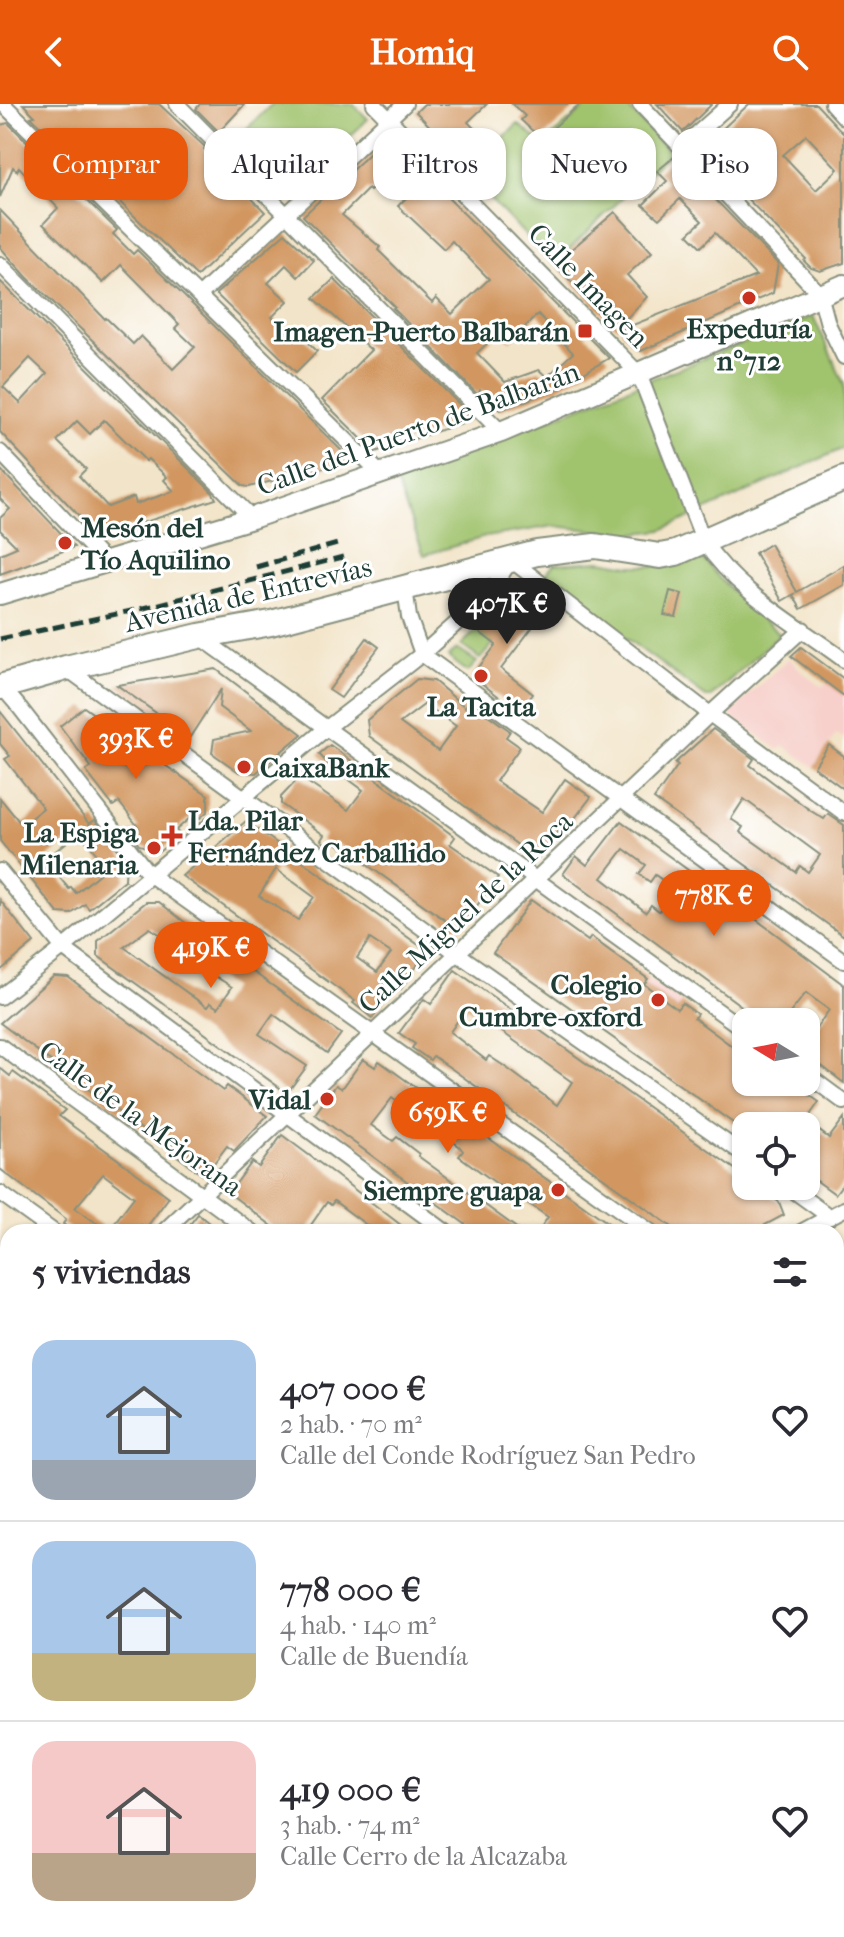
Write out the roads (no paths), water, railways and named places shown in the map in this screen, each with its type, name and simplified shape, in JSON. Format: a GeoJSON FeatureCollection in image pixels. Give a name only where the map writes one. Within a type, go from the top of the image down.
{"type":"FeatureCollection","features":[{"type":"Feature","properties":{"kind":"main road"},"geometry":{"type":"LineString","coordinates":[[704,542],[844,479]]}},
{"type":"Feature","properties":{"kind":"main road","name":"Avenida de Entrevías"},"geometry":{"type":"LineString","coordinates":[[1,687],[66,668],[199,636],[271,623],[569,547],[595,546],[660,556],[704,542]]}},
{"type":"Feature","properties":{"kind":"street"},"geometry":{"type":"LineString","coordinates":[[3,104],[382,475]]}},
{"type":"Feature","properties":{"kind":"street"},"geometry":{"type":"LineString","coordinates":[[177,104],[501,432]]}},
{"type":"Feature","properties":{"kind":"street","name":"Calle Imagen"},"geometry":{"type":"LineString","coordinates":[[374,104],[639,374],[704,542],[730,575],[844,660]]}},
{"type":"Feature","properties":{"kind":"street"},"geometry":{"type":"LineString","coordinates":[[200,295],[405,104]]}},
{"type":"Feature","properties":{"kind":"street"},"geometry":{"type":"LineString","coordinates":[[640,104],[672,137]]}},
{"type":"Feature","properties":{"kind":"street"},"geometry":{"type":"LineString","coordinates":[[703,128],[730,104]]}},
{"type":"Feature","properties":{"kind":"street"},"geometry":{"type":"LineString","coordinates":[[832,104],[844,117]]}},
{"type":"Feature","properties":{"kind":"street"},"geometry":{"type":"LineString","coordinates":[[732,200],[820,294],[828,324],[844,357]]}},
{"type":"Feature","properties":{"kind":"street"},"geometry":{"type":"LineString","coordinates":[[0,264],[252,518]]}},
{"type":"Feature","properties":{"kind":"street","name":"Calle del Puerto de Balbarán"},"geometry":{"type":"LineString","coordinates":[[0,594],[252,518],[501,432],[844,285]]}},
{"type":"Feature","properties":{"kind":"street"},"geometry":{"type":"LineString","coordinates":[[0,452],[107,564]]}},
{"type":"Feature","properties":{"kind":"street"},"geometry":{"type":"LineString","coordinates":[[0,997],[328,727],[422,654],[487,596],[511,560],[844,813]]}},
{"type":"Feature","properties":{"kind":"street"},"geometry":{"type":"LineString","coordinates":[[405,588],[409,617],[422,654],[844,961]]}},
{"type":"Feature","properties":{"kind":"street","name":"Calle Miguel de la Roca"},"geometry":{"type":"LineString","coordinates":[[172,1224],[803,629]]}},
{"type":"Feature","properties":{"kind":"street"},"geometry":{"type":"LineString","coordinates":[[199,636],[732,1021]]}},
{"type":"Feature","properties":{"kind":"street"},"geometry":{"type":"LineString","coordinates":[[66,668],[458,954],[732,1146]]}},
{"type":"Feature","properties":{"kind":"street"},"geometry":{"type":"LineString","coordinates":[[1,687],[149,874],[640,1224]]}},
{"type":"Feature","properties":{"kind":"street"},"geometry":{"type":"LineString","coordinates":[[0,871],[63,948],[435,1224]]}},
{"type":"Feature","properties":{"kind":"street","name":"Calle de la Mejorana"},"geometry":{"type":"LineString","coordinates":[[0,1046],[241,1224]]}},
{"type":"Feature","properties":{"kind":"street"},"geometry":{"type":"LineString","coordinates":[[820,1084],[844,1102]]}},
{"type":"Feature","properties":{"kind":"street"},"geometry":{"type":"LineString","coordinates":[[0,1193],[43,1224]]}},
{"type":"Feature","properties":{"kind":"street"},"geometry":{"type":"LineString","coordinates":[[806,1200],[830,1217]]}},
{"type":"Feature","properties":{"kind":"street"},"geometry":{"type":"LineString","coordinates":[[816,1224],[844,1209]]}},
{"type":"Feature","properties":{"kind":"railway"},"geometry":{"type":"LineString","coordinates":[[256,567],[341,543]]}},
{"type":"Feature","properties":{"kind":"railway"},"geometry":{"type":"LineString","coordinates":[[0,639],[140,609],[343,557]]}},
{"type":"Feature","properties":{"kind":"place","name":"Expeduría nº712"},"geometry":{"type":"Point","coordinates":[749,298]}},
{"type":"Feature","properties":{"kind":"place","name":"Imagen-Puerto Balbarán"},"geometry":{"type":"Point","coordinates":[585,331]}},
{"type":"Feature","properties":{"kind":"place","name":"Mesón del Tío Aquilino"},"geometry":{"type":"Point","coordinates":[65,543]}},
{"type":"Feature","properties":{"kind":"place","name":"La Tacita"},"geometry":{"type":"Point","coordinates":[481,676]}},
{"type":"Feature","properties":{"kind":"place","name":"CaixaBank"},"geometry":{"type":"Point","coordinates":[244,767]}},
{"type":"Feature","properties":{"kind":"place","name":"Lda. Pilar Fernández Carballido"},"geometry":{"type":"Point","coordinates":[172,836]}},
{"type":"Feature","properties":{"kind":"place","name":"La Espiga Milenaria"},"geometry":{"type":"Point","coordinates":[154,848]}},
{"type":"Feature","properties":{"kind":"place","name":"Colegio Cumbre-oxford"},"geometry":{"type":"Point","coordinates":[658,1000]}},
{"type":"Feature","properties":{"kind":"place","name":"Vidal"},"geometry":{"type":"Point","coordinates":[327,1099]}},
{"type":"Feature","properties":{"kind":"place","name":"Siempre guapa"},"geometry":{"type":"Point","coordinates":[558,1190]}}]}
